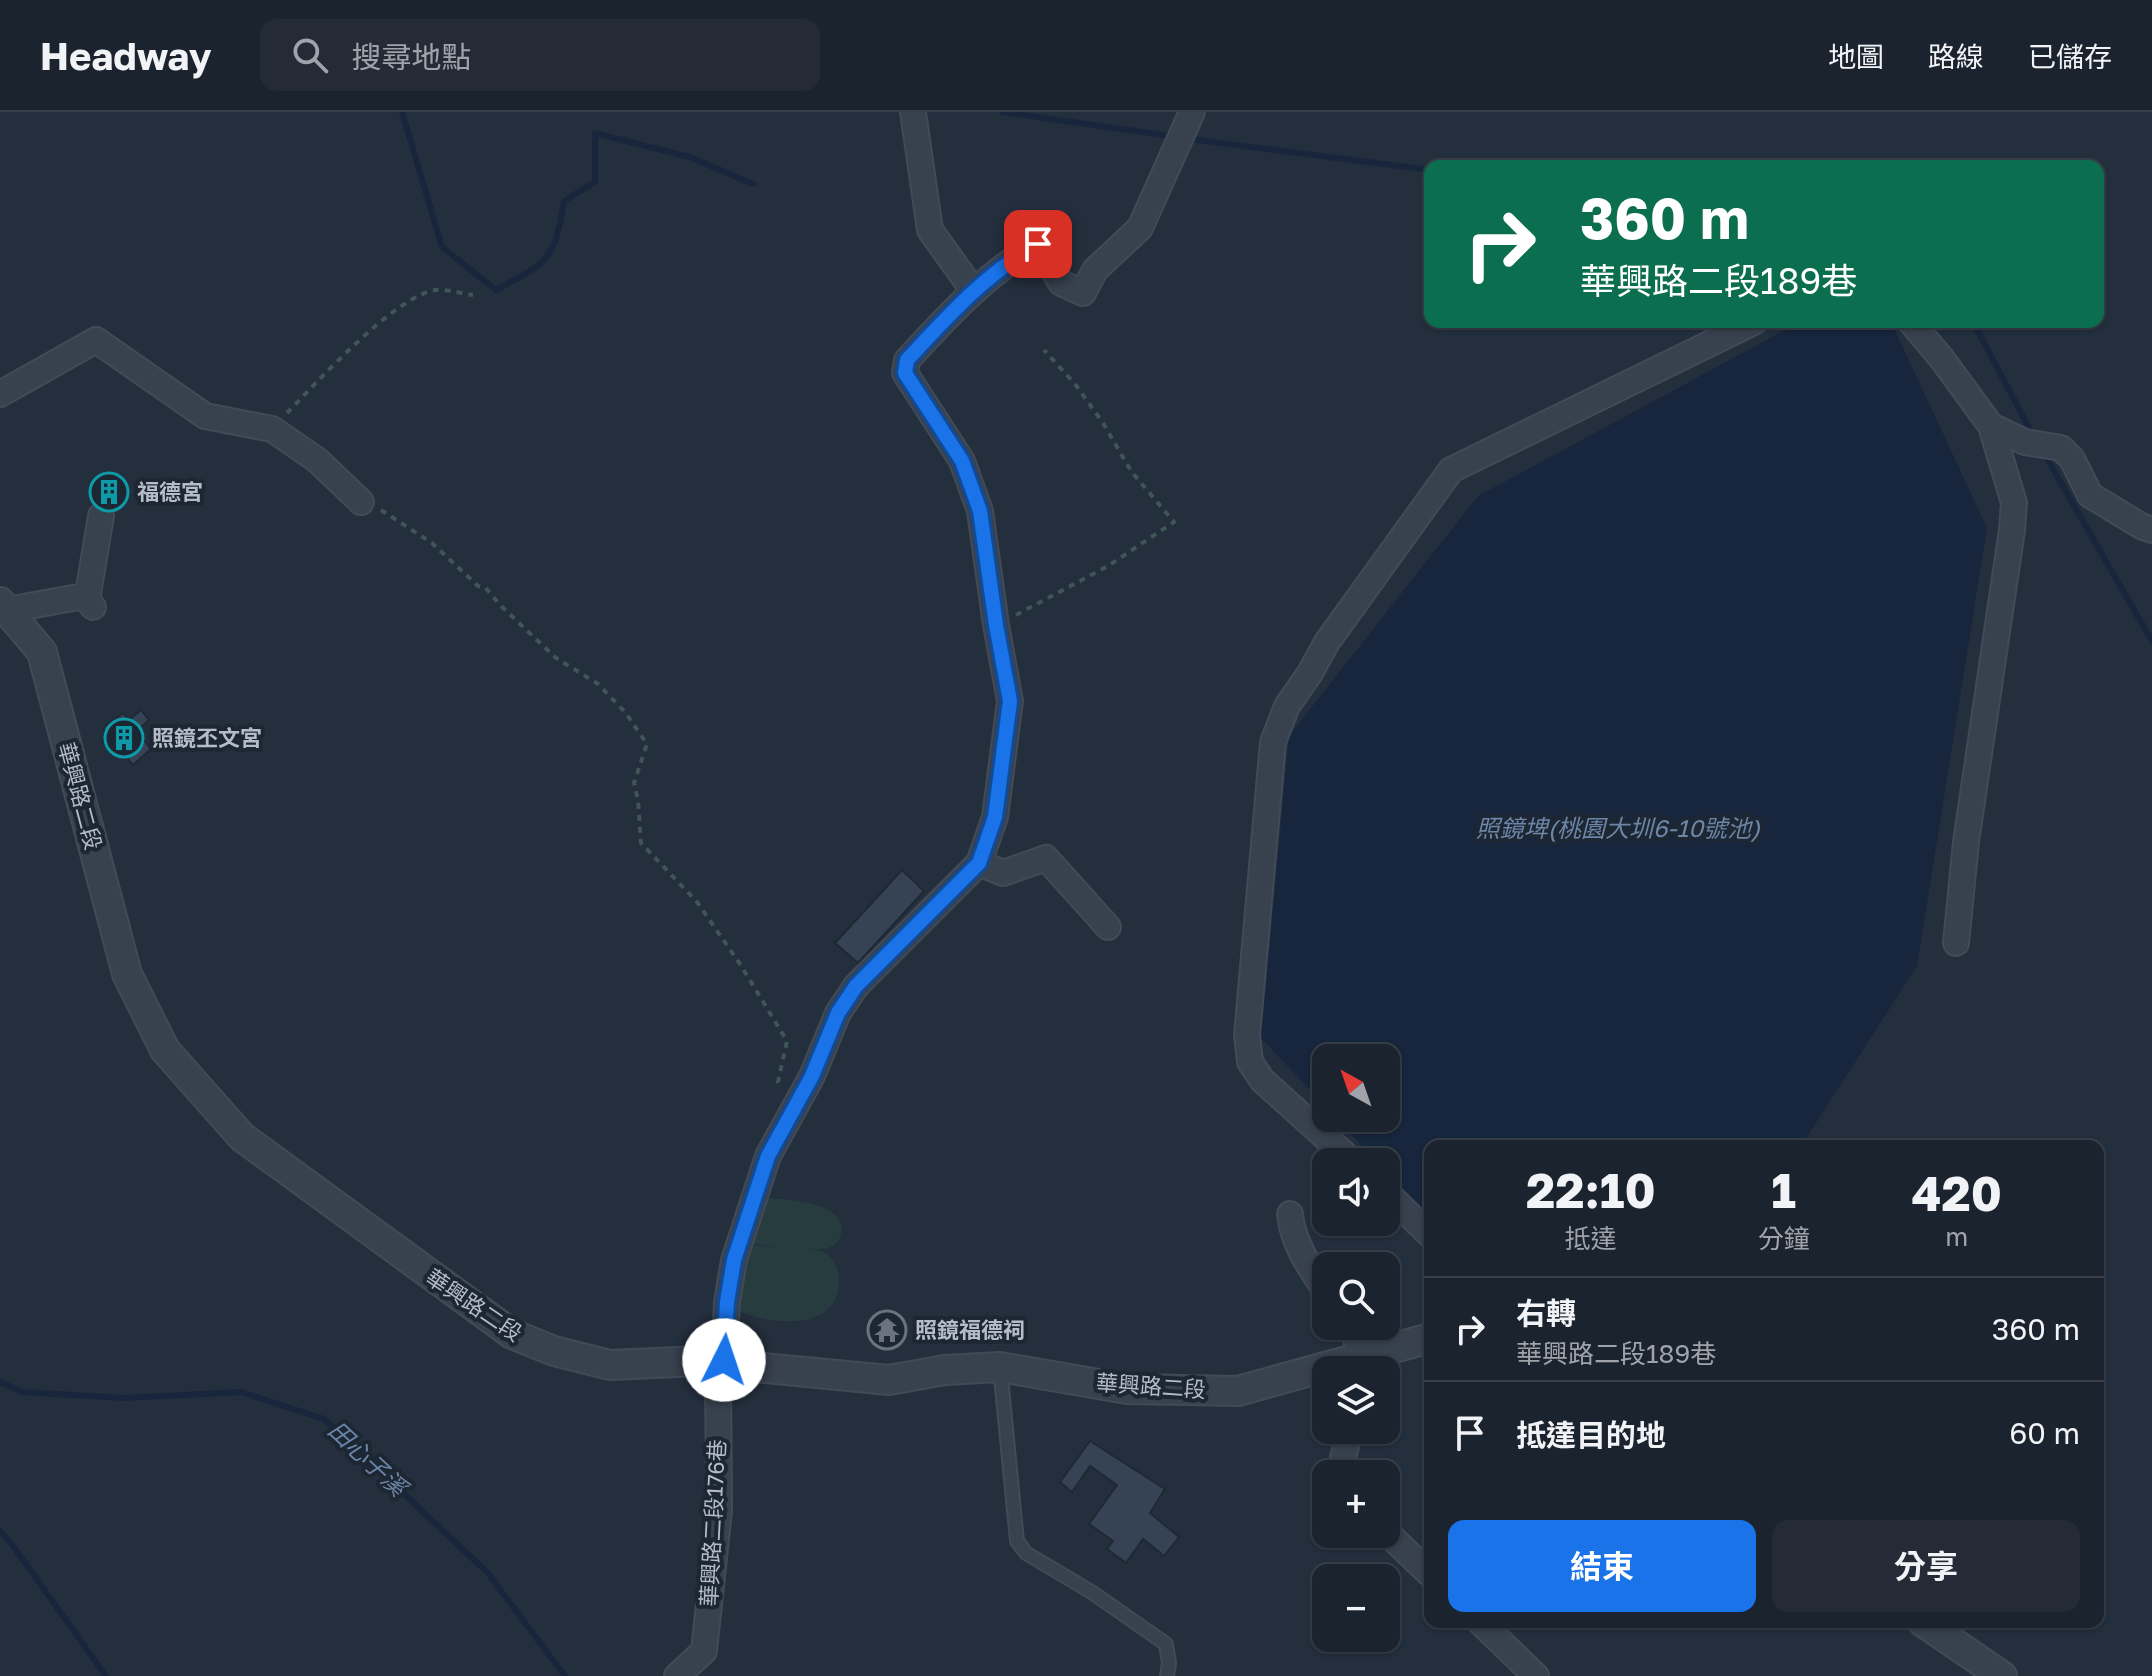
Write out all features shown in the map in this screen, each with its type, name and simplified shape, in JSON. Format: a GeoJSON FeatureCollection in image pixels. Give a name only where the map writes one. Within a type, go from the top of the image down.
{"type":"FeatureCollection","features":[{"type":"Feature","properties":{"kind":"street"},"geometry":{"type":"LineString","coordinates":[[913,112],[930,230],[973,290]]}},
{"type":"Feature","properties":{"kind":"street"},"geometry":{"type":"LineString","coordinates":[[1108,927],[1046,858],[1003,873],[979,863],[995,817],[1010,701],[980,511],[962,461],[905,373],[907,360],[973,290],[1004,263],[1038,244],[1061,283],[1083,293],[1095,270],[1140,228],[1192,112]]}},
{"type":"Feature","properties":{"kind":"street"},"geometry":{"type":"LineString","coordinates":[[1337,1148],[1262,1080],[1250,1062],[1248,1021],[1273,742],[1287,706],[1327,642],[1451,470],[1742,328]]}},
{"type":"Feature","properties":{"kind":"street"},"geometry":{"type":"LineString","coordinates":[[1916,328],[1991,426],[2014,503],[1966,842],[1956,943]]}},
{"type":"Feature","properties":{"kind":"street"},"geometry":{"type":"LineString","coordinates":[[0,394],[96,340],[205,416],[272,429],[317,460],[361,502]]}},
{"type":"Feature","properties":{"kind":"street"},"geometry":{"type":"LineString","coordinates":[[1991,426],[2025,442],[2061,448],[2072,459],[2090,495],[2152,530]]}},
{"type":"Feature","properties":{"kind":"street"},"geometry":{"type":"LineString","coordinates":[[4,606],[84,596],[90,604],[101,516]]}},
{"type":"Feature","properties":{"kind":"street","name":"華興路二段"},"geometry":{"type":"LineString","coordinates":[[4,606],[42,652],[127,974],[165,1050],[242,1137],[512,1334],[554,1351],[610,1365],[724,1360],[754,1367],[889,1380],[945,1370],[1000,1367],[1127,1389],[1238,1391],[1312,1372]]}},
{"type":"Feature","properties":{"kind":"street","name":"華興路二段176巷"},"geometry":{"type":"LineString","coordinates":[[677,1676],[704,1651],[719,1511],[718,1369],[724,1360],[727,1302],[734,1260],[768,1156],[812,1076],[838,1013],[856,986],[979,863]]}},
{"type":"Feature","properties":{"kind":"street"},"geometry":{"type":"LineString","coordinates":[[1400,1206],[1424,1229]]}},
{"type":"Feature","properties":{"kind":"street"},"geometry":{"type":"LineString","coordinates":[[1290,1214],[1293,1234],[1312,1271]]}},
{"type":"Feature","properties":{"kind":"street","name":"華興路二段"},"geometry":{"type":"LineString","coordinates":[[1371,1356],[1424,1340]]}},
{"type":"Feature","properties":{"kind":"street"},"geometry":{"type":"LineString","coordinates":[[1400,1545],[1424,1568]]}},
{"type":"Feature","properties":{"kind":"street"},"geometry":{"type":"LineString","coordinates":[[1486,1628],[1536,1676]]}},
{"type":"Feature","properties":{"kind":"street"},"geometry":{"type":"LineString","coordinates":[[1932,1628],[2002,1676]]}},
{"type":"Feature","properties":{"kind":"lane"},"geometry":{"type":"LineString","coordinates":[[1000,1367],[1017,1541],[1026,1553],[1093,1593],[1166,1644],[1169,1663],[1167,1676]]}},
{"type":"Feature","properties":{"kind":"path"},"geometry":{"type":"LineString","coordinates":[[272,429],[345,355],[411,300],[435,290],[473,295]]}},
{"type":"Feature","properties":{"kind":"path"},"geometry":{"type":"LineString","coordinates":[[996,625],[1108,566],[1174,522],[1131,471],[1103,423],[1075,384],[1044,350]]}},
{"type":"Feature","properties":{"kind":"path"},"geometry":{"type":"LineString","coordinates":[[361,502],[385,511],[432,543],[478,586],[485,587],[556,658],[598,684],[625,712],[647,744],[634,783],[641,843],[697,902],[787,1041],[778,1082],[793,1109]]}},
{"type":"Feature","properties":{"kind":"green space"},"geometry":{"type":"Polygon","coordinates":[[[765,1198],[800,1201],[826,1209],[841,1223],[839,1240],[829,1248],[815,1250],[753,1244],[765,1198]]]}},
{"type":"Feature","properties":{"kind":"green space"},"geometry":{"type":"Polygon","coordinates":[[[752,1245],[822,1251],[829,1255],[839,1277],[837,1295],[829,1308],[818,1316],[786,1321],[769,1320],[739,1311],[746,1258],[752,1245]]]}},
{"type":"Feature","properties":{"kind":"water","name":"照鏡埤(桃園大圳6-10號池)"},"geometry":{"type":"Polygon","coordinates":[[[1789,328],[1894,328],[1987,528],[1917,966],[1805,1140],[1424,1140],[1424,1213],[1400,1187],[1400,1148],[1364,1148],[1349,1132],[1400,1132],[1400,1044],[1312,1044],[1312,1092],[1261,1038],[1289,736],[1478,496],[1789,328]]]}},
{"type":"Feature","properties":{"kind":"building","name":"福德宮"},"geometry":{"type":"Polygon","coordinates":[[[104,478],[121,481],[113,505],[97,502],[104,478]]]}},
{"type":"Feature","properties":{"kind":"building","name":"照鏡丕文宮"},"geometry":{"type":"Polygon","coordinates":[[[141,710],[149,720],[137,731],[151,749],[133,765],[118,748],[112,754],[102,741],[109,736],[103,728],[123,713],[129,720],[141,710]]]}},
{"type":"Feature","properties":{"kind":"building"},"geometry":{"type":"Polygon","coordinates":[[[902,870],[924,891],[858,963],[835,943],[902,870]]]}},
{"type":"Feature","properties":{"kind":"building","name":"照鏡福德祠"},"geometry":{"type":"Polygon","coordinates":[[[879,1318],[895,1319],[895,1344],[879,1342],[879,1318]]]}},
{"type":"Feature","properties":{"kind":"building"},"geometry":{"type":"Polygon","coordinates":[[[1090,1441],[1165,1489],[1150,1513],[1179,1537],[1164,1556],[1143,1539],[1126,1563],[1107,1549],[1113,1541],[1089,1524],[1117,1485],[1090,1466],[1072,1492],[1060,1482],[1090,1441]]]}},
{"type":"Feature","properties":{"kind":"waterway"},"geometry":{"type":"LineString","coordinates":[[402,112],[442,247],[496,290],[546,258],[557,237],[564,201],[595,182],[595,133],[690,157],[753,184]]}},
{"type":"Feature","properties":{"kind":"waterway"},"geometry":{"type":"LineString","coordinates":[[1002,112],[1163,135]]}},
{"type":"Feature","properties":{"kind":"waterway"},"geometry":{"type":"LineString","coordinates":[[1197,140],[1424,169]]}},
{"type":"Feature","properties":{"kind":"waterway"},"geometry":{"type":"LineString","coordinates":[[1976,328],[2034,437]]}},
{"type":"Feature","properties":{"kind":"waterway"},"geometry":{"type":"LineString","coordinates":[[2042,450],[2152,641]]}},
{"type":"Feature","properties":{"kind":"waterway","name":"田心子溪"},"geometry":{"type":"LineString","coordinates":[[0,1382],[22,1392],[124,1398],[241,1392],[324,1419],[487,1572],[565,1676]]}},
{"type":"Feature","properties":{"kind":"waterway"},"geometry":{"type":"LineString","coordinates":[[0,1531],[106,1676]]}},
{"type":"Feature","properties":{"kind":"place","name":"福德宮"},"geometry":{"type":"Point","coordinates":[109,492]}},
{"type":"Feature","properties":{"kind":"place","name":"照鏡丕文宮"},"geometry":{"type":"Point","coordinates":[124,738]}},
{"type":"Feature","properties":{"kind":"place","name":"照鏡福德祠"},"geometry":{"type":"Point","coordinates":[887,1330]}},
{"type":"Feature","properties":{"kind":"route"},"geometry":{"type":"LineString","coordinates":[[724,1360],[727,1302],[734,1260],[768,1156],[812,1076],[838,1013],[856,986],[979,863],[995,817],[1010,701],[980,511],[962,461],[905,373],[907,360],[973,290],[1004,263],[1038,244]]}}]}
